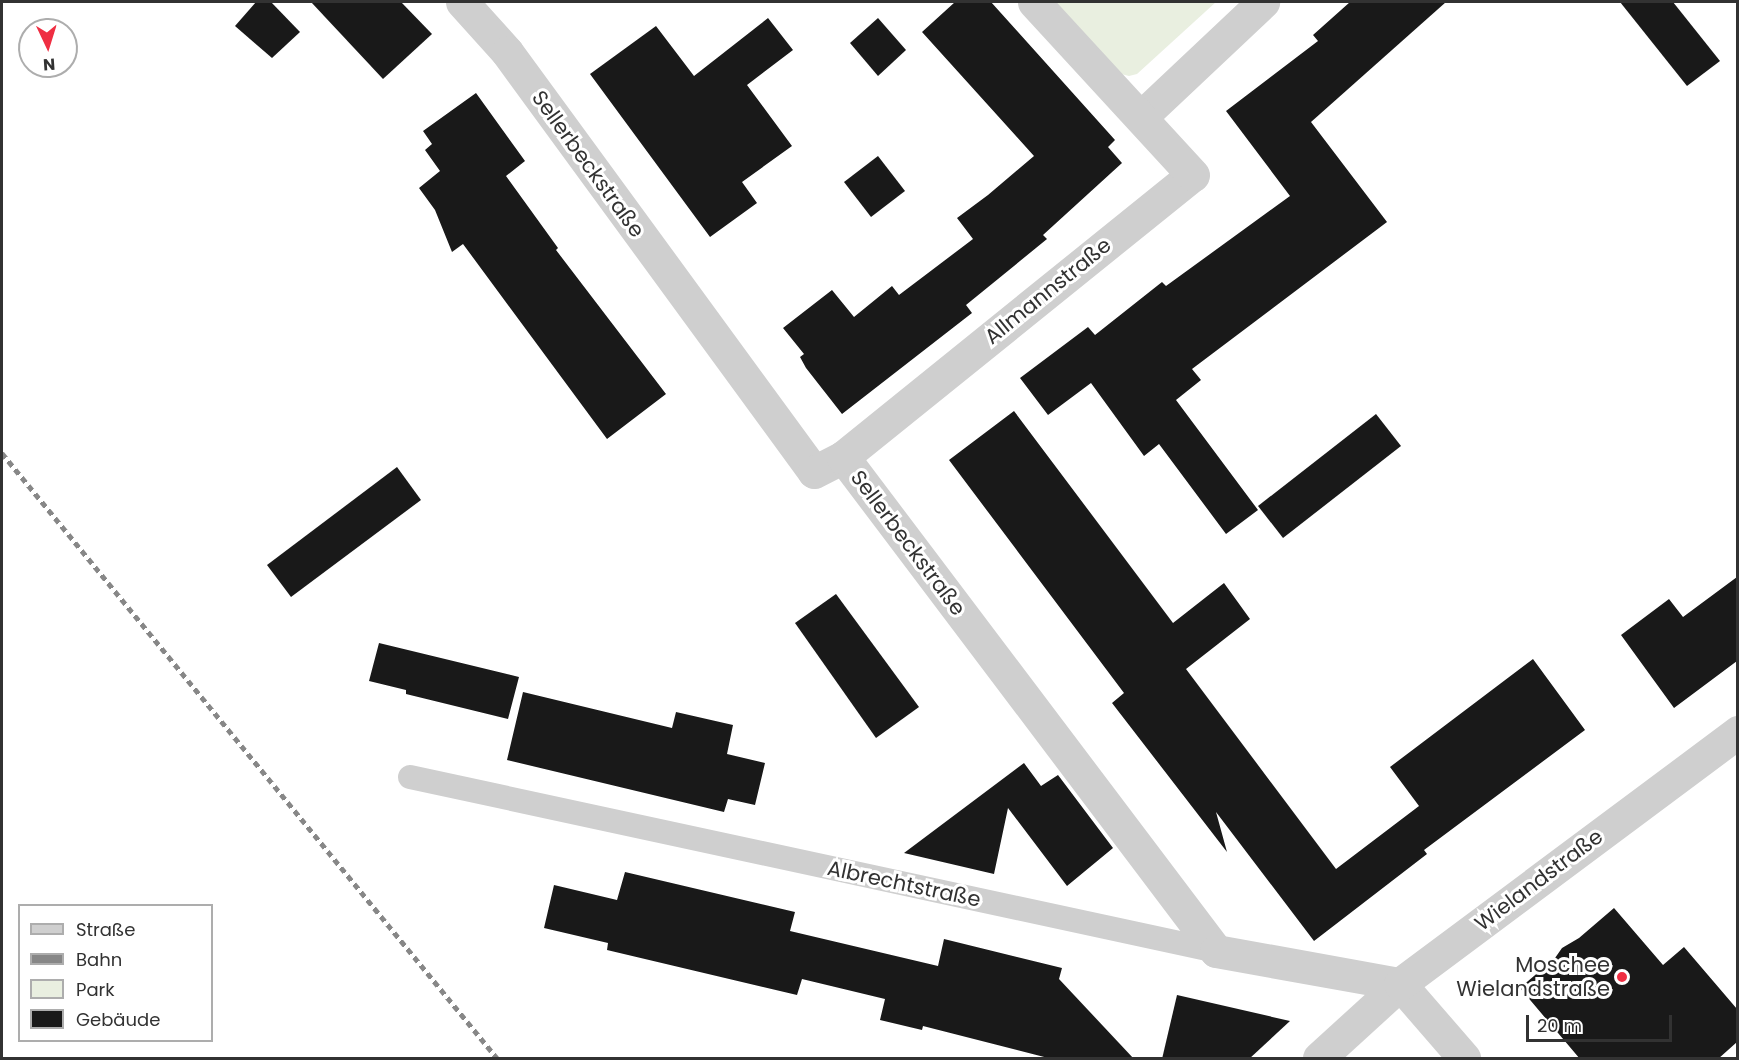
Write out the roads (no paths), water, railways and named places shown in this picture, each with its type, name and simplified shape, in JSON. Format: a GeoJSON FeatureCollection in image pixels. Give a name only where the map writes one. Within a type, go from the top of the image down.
{"type":"FeatureCollection","features":[{"type":"Feature","properties":{"kind":"street","name":"Sellerbeckstraße"},"geometry":{"type":"LineString","coordinates":[[462,2],[507,52],[814,472],[843,457],[1216,951]]}},
{"type":"Feature","properties":{"kind":"street","name":"Allmannstraße"},"geometry":{"type":"LineString","coordinates":[[843,457],[1193,175],[1034,2]]}},
{"type":"Feature","properties":{"kind":"street"},"geometry":{"type":"LineString","coordinates":[[1141,117],[1263,2]]}},
{"type":"Feature","properties":{"kind":"street","name":"Wielandstraße"},"geometry":{"type":"LineString","coordinates":[[1318,1059],[1400,984],[1737,732]]}},
{"type":"Feature","properties":{"kind":"street","name":"Albrechtstraße"},"geometry":{"type":"LineString","coordinates":[[1216,951],[1400,984]]}},
{"type":"Feature","properties":{"kind":"street"},"geometry":{"type":"LineString","coordinates":[[1400,984],[1464,1059]]}},
{"type":"Feature","properties":{"kind":"lane","name":"Albrechtstraße"},"geometry":{"type":"LineString","coordinates":[[410,777],[1216,951]]}},
{"type":"Feature","properties":{"kind":"railway"},"geometry":{"type":"LineString","coordinates":[[2,453],[497,1058]]}},
{"type":"Feature","properties":{"kind":"place","name":"Moschee Wielandstraße"},"geometry":{"type":"Point","coordinates":[1622,977]}}]}
